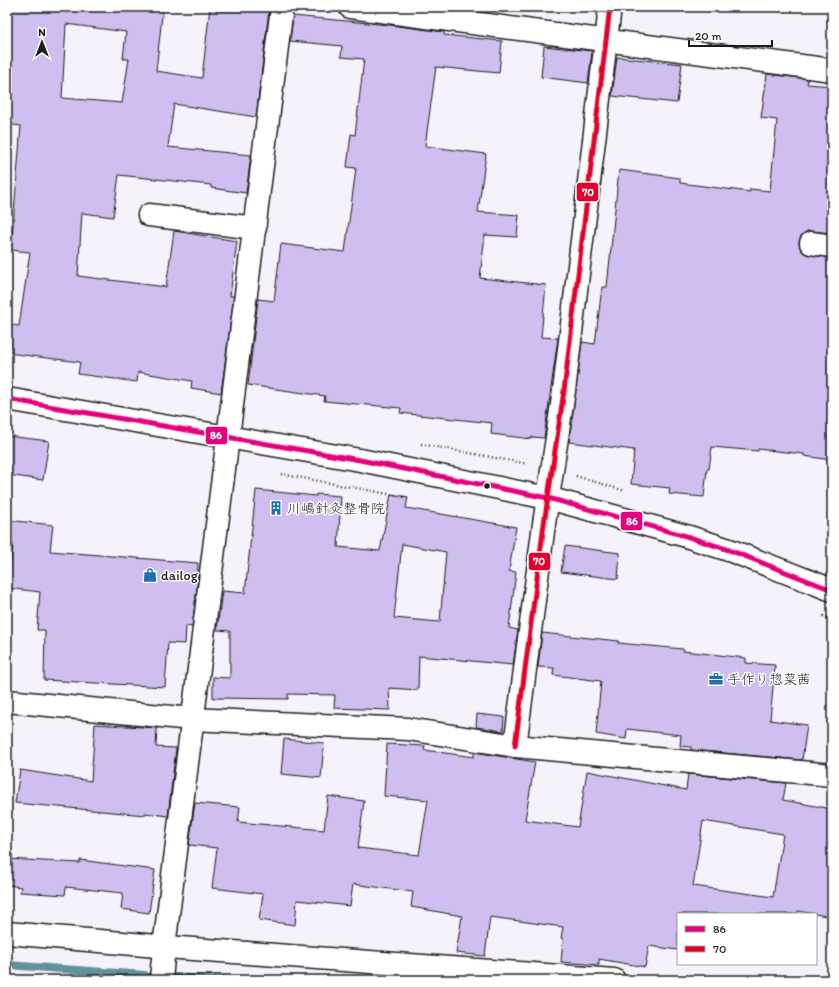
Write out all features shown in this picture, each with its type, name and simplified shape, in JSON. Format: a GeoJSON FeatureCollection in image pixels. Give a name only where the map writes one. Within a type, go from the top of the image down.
{"type":"FeatureCollection","features":[{"type":"Feature","properties":{"kind":"street"},"geometry":{"type":"LineString","coordinates":[[161,980],[192,719],[229,438],[282,7]]}},
{"type":"Feature","properties":{"kind":"street"},"geometry":{"type":"LineString","coordinates":[[350,7],[832,70]]}},
{"type":"Feature","properties":{"kind":"street"},"geometry":{"type":"LineString","coordinates":[[515,746],[548,498],[564,392],[610,7]]}},
{"type":"Feature","properties":{"kind":"street"},"geometry":{"type":"LineString","coordinates":[[149,215],[255,228]]}},
{"type":"Feature","properties":{"kind":"street"},"geometry":{"type":"LineString","coordinates":[[811,243],[832,246]]}},
{"type":"Feature","properties":{"kind":"street"},"geometry":{"type":"LineString","coordinates":[[7,400],[367,462],[548,498],[686,536],[729,550],[832,590]]}},
{"type":"Feature","properties":{"kind":"street"},"geometry":{"type":"LineString","coordinates":[[7,701],[192,719],[408,729],[515,746],[832,775]]}},
{"type":"Feature","properties":{"kind":"street"},"geometry":{"type":"LineString","coordinates":[[7,933],[614,980]]}},
{"type":"Feature","properties":{"kind":"path"},"geometry":{"type":"LineString","coordinates":[[279,474],[415,499]]}},
{"type":"Feature","properties":{"kind":"path"},"geometry":{"type":"LineString","coordinates":[[817,613],[832,619]]}},
{"type":"Feature","properties":{"kind":"building"},"geometry":{"type":"Polygon","coordinates":[[[7,7],[163,7],[156,71],[202,78],[210,7],[237,7],[269,10],[256,117],[174,104],[168,147],[251,155],[246,193],[211,188],[211,185],[119,175],[113,217],[82,213],[78,276],[166,287],[174,231],[237,241],[230,296],[234,296],[221,393],[191,388],[192,381],[138,372],[137,382],[78,374],[80,362],[7,353],[7,324],[19,326],[30,252],[11,250],[21,126],[7,124],[7,7]],[[66,24],[62,98],[122,103],[129,59],[123,59],[126,32],[66,24]]]}},
{"type":"Feature","properties":{"kind":"building"},"geometry":{"type":"Polygon","coordinates":[[[293,16],[389,25],[444,32],[444,35],[502,41],[499,73],[436,67],[425,146],[486,154],[478,212],[519,215],[517,237],[485,235],[480,278],[546,285],[541,337],[558,338],[544,438],[532,437],[531,439],[491,434],[492,423],[400,413],[401,408],[324,401],[325,396],[248,385],[258,299],[274,301],[281,244],[345,252],[356,168],[347,167],[351,134],[355,135],[364,59],[341,57],[342,46],[290,41],[293,16]]]}},
{"type":"Feature","properties":{"kind":"building"},"geometry":{"type":"Polygon","coordinates":[[[544,46],[592,51],[588,83],[541,77],[544,46]]]}},
{"type":"Feature","properties":{"kind":"building"},"geometry":{"type":"Polygon","coordinates":[[[617,57],[682,64],[677,103],[612,96],[617,57]]]}},
{"type":"Feature","properties":{"kind":"building"},"geometry":{"type":"Polygon","coordinates":[[[767,74],[808,79],[807,84],[832,86],[832,233],[807,231],[801,236],[799,242],[800,248],[804,253],[832,258],[832,460],[804,456],[804,454],[758,449],[758,451],[712,447],[709,469],[707,469],[704,497],[669,494],[670,488],[631,484],[634,450],[569,442],[582,342],[595,344],[602,287],[607,287],[619,170],[680,178],[680,183],[750,192],[750,189],[770,191],[777,120],[761,118],[767,74]]]}},
{"type":"Feature","properties":{"kind":"building"},"geometry":{"type":"Polygon","coordinates":[[[7,436],[49,441],[43,480],[7,475],[7,436]]]}},
{"type":"Feature","properties":{"kind":"building"},"geometry":{"type":"Polygon","coordinates":[[[256,490],[316,496],[316,494],[341,496],[338,547],[380,551],[391,494],[408,497],[406,508],[516,527],[509,571],[516,572],[509,628],[518,630],[513,665],[419,656],[418,690],[389,688],[390,710],[334,708],[335,695],[288,694],[288,699],[213,698],[213,677],[230,678],[230,631],[217,630],[222,591],[245,593],[256,490]],[[402,544],[394,618],[440,622],[446,552],[402,544]]]}},
{"type":"Feature","properties":{"kind":"building"},"geometry":{"type":"Polygon","coordinates":[[[7,520],[53,525],[50,551],[198,563],[197,588],[192,627],[186,626],[185,644],[168,643],[165,687],[44,680],[45,630],[37,630],[40,592],[7,588],[13,544],[7,544],[7,520]]]}},
{"type":"Feature","properties":{"kind":"building"},"geometry":{"type":"Polygon","coordinates":[[[565,546],[620,553],[618,579],[561,572],[565,546]]]}},
{"type":"Feature","properties":{"kind":"building"},"geometry":{"type":"Polygon","coordinates":[[[542,633],[619,641],[618,643],[683,649],[683,651],[746,658],[746,663],[775,665],[770,720],[807,725],[802,760],[691,750],[691,747],[680,746],[681,735],[627,729],[626,739],[596,734],[601,681],[553,675],[554,668],[538,667],[542,633]]]}},
{"type":"Feature","properties":{"kind":"building"},"geometry":{"type":"Polygon","coordinates":[[[477,714],[504,717],[503,731],[476,727],[477,714]]]}},
{"type":"Feature","properties":{"kind":"building"},"geometry":{"type":"Polygon","coordinates":[[[95,724],[157,728],[156,747],[176,748],[168,816],[15,803],[20,770],[91,781],[95,724]]]}},
{"type":"Feature","properties":{"kind":"building"},"geometry":{"type":"Polygon","coordinates":[[[284,739],[324,743],[321,778],[281,774],[284,739]]]}},
{"type":"Feature","properties":{"kind":"building"},"geometry":{"type":"Polygon","coordinates":[[[387,744],[425,746],[424,750],[474,757],[474,752],[535,762],[525,820],[578,827],[587,771],[686,790],[688,774],[786,783],[783,800],[832,809],[832,917],[817,914],[817,913],[798,911],[797,913],[677,913],[677,950],[649,946],[645,967],[599,959],[599,965],[561,962],[563,939],[561,938],[563,927],[490,917],[485,956],[456,953],[462,916],[411,907],[413,892],[353,884],[350,906],[297,900],[295,925],[259,920],[263,894],[212,888],[217,848],[189,845],[195,803],[240,807],[238,822],[324,830],[328,796],[364,801],[358,848],[419,855],[428,800],[384,796],[387,744]],[[703,821],[693,886],[773,897],[783,834],[703,821]]]}},
{"type":"Feature","properties":{"kind":"building"},"geometry":{"type":"Polygon","coordinates":[[[7,859],[80,863],[80,860],[155,870],[149,913],[121,909],[123,893],[66,887],[65,895],[20,892],[21,887],[7,885],[7,859]]]}},
{"type":"Feature","properties":{"kind":"waterway"},"geometry":{"type":"LineString","coordinates":[[7,965],[145,975]]}},
{"type":"Feature","properties":{"kind":"waterway"},"geometry":{"type":"LineString","coordinates":[[174,977],[225,980]]}},
{"type":"Feature","properties":{"kind":"transit line","name":"70"},"geometry":{"type":"LineString","coordinates":[[515,746],[544,524],[564,391],[610,7]]}},
{"type":"Feature","properties":{"kind":"transit line","name":"86"},"geometry":{"type":"LineString","coordinates":[[7,399],[360,460],[548,498],[686,536],[729,550],[832,590]]}},
{"type":"Feature","properties":{"kind":"place","name":"川嶋針灸整骨院"},"geometry":{"type":"Point","coordinates":[276,508]}},
{"type":"Feature","properties":{"kind":"place","name":"dailog"},"geometry":{"type":"Point","coordinates":[150,575]}},
{"type":"Feature","properties":{"kind":"place","name":"手作り惣菜茜"},"geometry":{"type":"Point","coordinates":[716,679]}}]}
